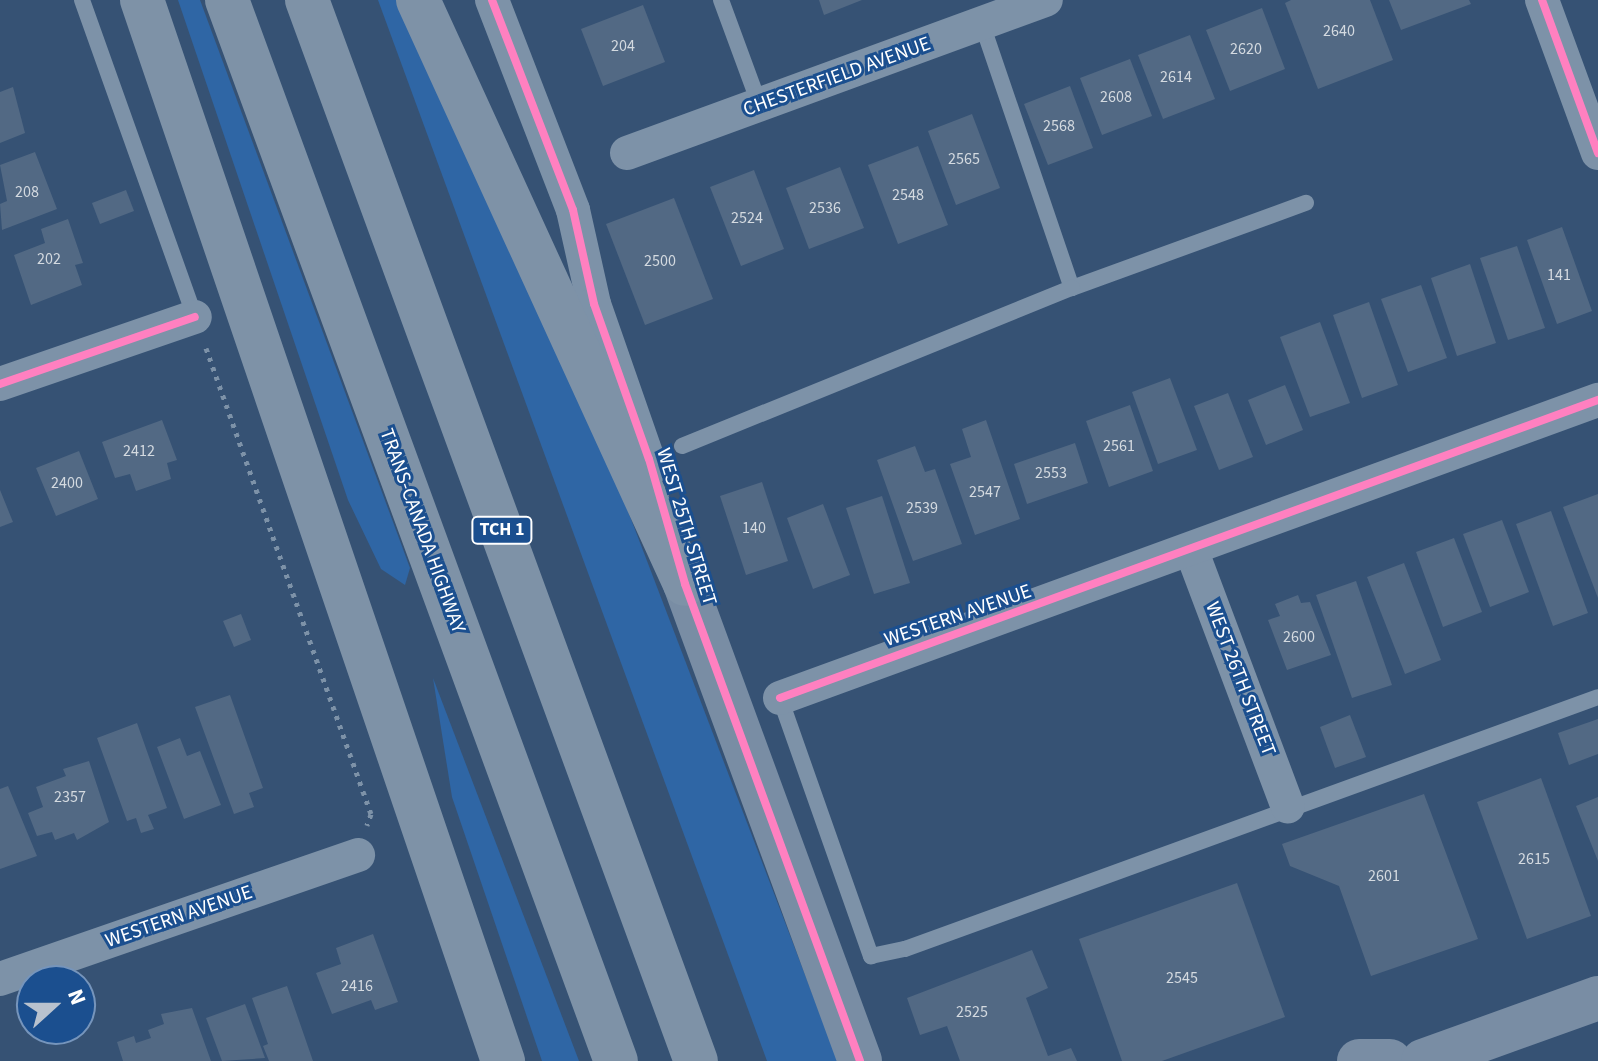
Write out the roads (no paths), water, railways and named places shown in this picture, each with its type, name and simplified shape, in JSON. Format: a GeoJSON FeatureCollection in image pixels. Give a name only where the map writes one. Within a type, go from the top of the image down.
{"type":"FeatureCollection","features":[{"type":"Feature","properties":{"kind":"highway"},"geometry":{"type":"LineString","coordinates":[[142,0],[503,1061]]}},
{"type":"Feature","properties":{"kind":"highway","name":"TRANS-CANADA HIGHWAY"},"geometry":{"type":"LineString","coordinates":[[227,0],[616,1061]]}},
{"type":"Feature","properties":{"kind":"highway","name":"TCH 1"},"geometry":{"type":"LineString","coordinates":[[307,0],[696,1061]]}},
{"type":"Feature","properties":{"kind":"highway"},"geometry":{"type":"LineString","coordinates":[[418,0],[685,584]]}},
{"type":"Feature","properties":{"kind":"street","name":"WEST 25TH STREET"},"geometry":{"type":"LineString","coordinates":[[492,0],[573,210],[594,304],[649,459],[685,584],[860,1061]]}},
{"type":"Feature","properties":{"kind":"street","name":"CHESTERFIELD AVENUE"},"geometry":{"type":"LineString","coordinates":[[627,153],[760,106],[978,12],[1046,0]]}},
{"type":"Feature","properties":{"kind":"street"},"geometry":{"type":"LineString","coordinates":[[1542,0],[1598,153]]}},
{"type":"Feature","properties":{"kind":"street"},"geometry":{"type":"LineString","coordinates":[[0,384],[195,317]]}},
{"type":"Feature","properties":{"kind":"street","name":"WESTERN AVENUE"},"geometry":{"type":"LineString","coordinates":[[780,698],[1192,552],[1598,400]]}},
{"type":"Feature","properties":{"kind":"street","name":"WEST 26TH STREET"},"geometry":{"type":"LineString","coordinates":[[1192,552],[1288,807]]}},
{"type":"Feature","properties":{"kind":"street","name":"WESTERN AVENUE"},"geometry":{"type":"LineString","coordinates":[[0,979],[358,855]]}},
{"type":"Feature","properties":{"kind":"street"},"geometry":{"type":"LineString","coordinates":[[1359,1061],[1417,1061],[1598,998]]}},
{"type":"Feature","properties":{"kind":"lane"},"geometry":{"type":"LineString","coordinates":[[82,0],[195,317]]}},
{"type":"Feature","properties":{"kind":"lane"},"geometry":{"type":"LineString","coordinates":[[721,0],[760,106]]}},
{"type":"Feature","properties":{"kind":"lane"},"geometry":{"type":"LineString","coordinates":[[978,12],[1072,288]]}},
{"type":"Feature","properties":{"kind":"lane"},"geometry":{"type":"LineString","coordinates":[[682,446],[1072,288],[1306,203]]}},
{"type":"Feature","properties":{"kind":"lane"},"geometry":{"type":"LineString","coordinates":[[780,698],[871,956],[905,949],[1288,807],[1598,697]]}}]}
